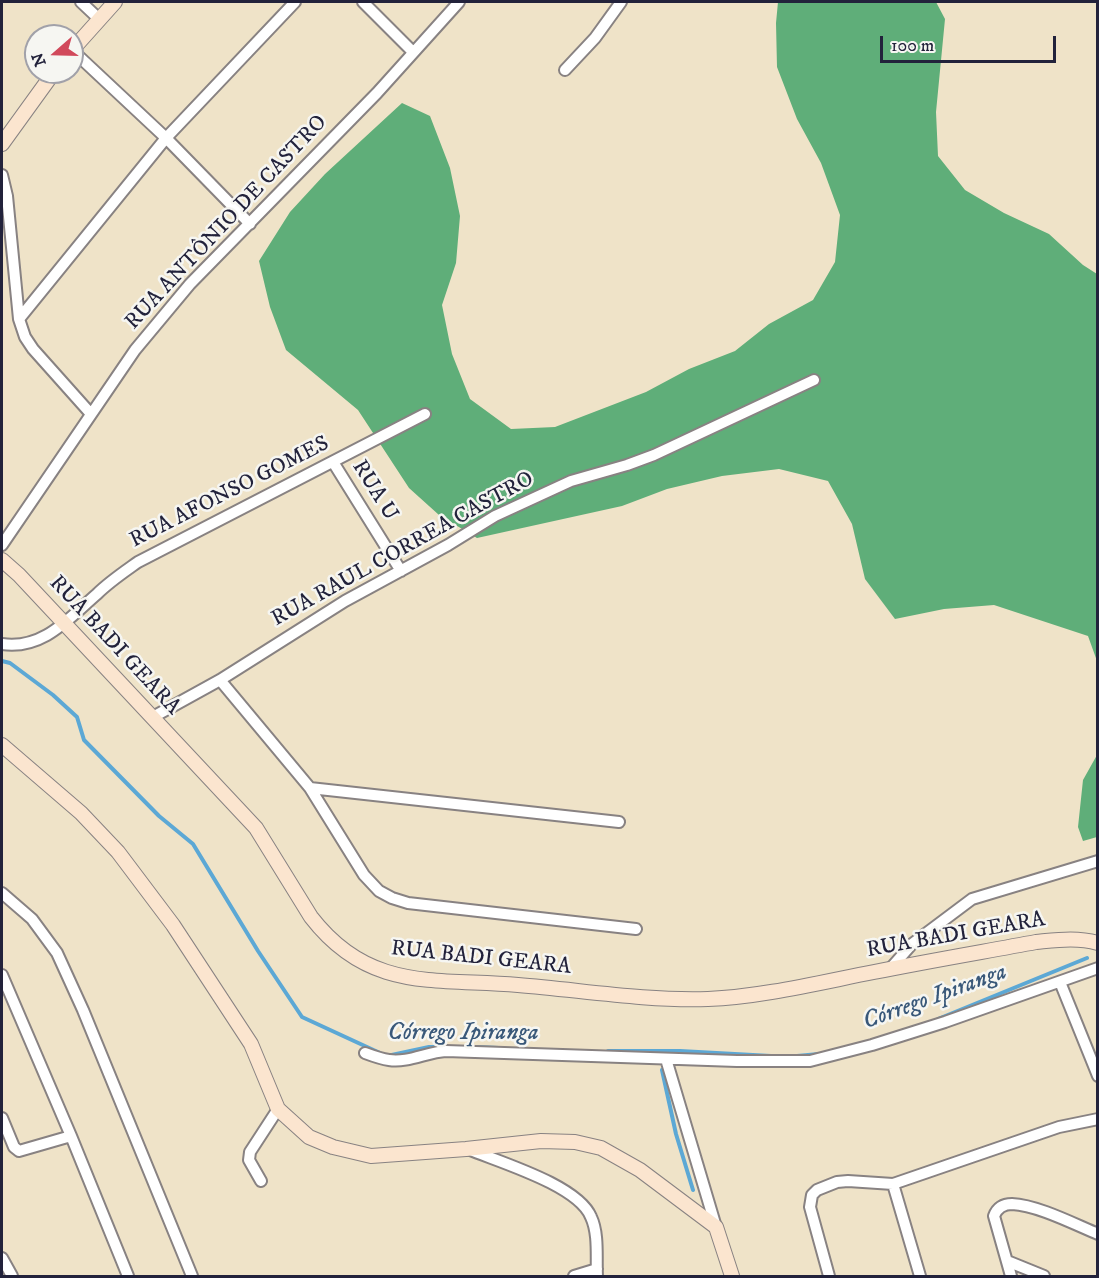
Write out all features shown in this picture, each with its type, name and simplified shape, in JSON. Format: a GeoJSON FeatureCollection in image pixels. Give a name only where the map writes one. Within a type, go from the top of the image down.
{"type":"FeatureCollection","features":[{"type":"Feature","properties":{"kind":"street"},"geometry":{"type":"LineString","coordinates":[[81,2],[98,18]]}},
{"type":"Feature","properties":{"kind":"street"},"geometry":{"type":"LineString","coordinates":[[84,35],[115,2]]}},
{"type":"Feature","properties":{"kind":"street"},"geometry":{"type":"LineString","coordinates":[[19,319],[166,138],[296,2]]}},
{"type":"Feature","properties":{"kind":"street"},"geometry":{"type":"LineString","coordinates":[[363,2],[413,52]]}},
{"type":"Feature","properties":{"kind":"street","name":"RUA ANTÔNIO DE CASTRO"},"geometry":{"type":"LineString","coordinates":[[2,545],[135,350],[190,284],[250,224],[459,2]]}},
{"type":"Feature","properties":{"kind":"street"},"geometry":{"type":"LineString","coordinates":[[565,70],[595,38],[621,2]]}},
{"type":"Feature","properties":{"kind":"street"},"geometry":{"type":"LineString","coordinates":[[84,61],[166,138],[250,224]]}},
{"type":"Feature","properties":{"kind":"street"},"geometry":{"type":"LineString","coordinates":[[2,144],[45,84]]}},
{"type":"Feature","properties":{"kind":"street"},"geometry":{"type":"LineString","coordinates":[[2,175],[7,196],[19,319],[25,337],[33,349],[92,414]]}},
{"type":"Feature","properties":{"kind":"street","name":"RUA RAUL CORREA CASTRO"},"geometry":{"type":"LineString","coordinates":[[153,717],[220,680],[345,601],[523,501],[571,480],[654,455],[814,380]]}},
{"type":"Feature","properties":{"kind":"street","name":"RUA AFONSO GOMES"},"geometry":{"type":"LineString","coordinates":[[2,644],[22,646],[33,643],[64,624],[99,591],[138,562],[425,414]]}},
{"type":"Feature","properties":{"kind":"street","name":"RUA U"},"geometry":{"type":"LineString","coordinates":[[333,462],[401,571]]}},
{"type":"Feature","properties":{"kind":"street","name":"RUA BADI GEARA"},"geometry":{"type":"LineString","coordinates":[[2,560],[19,575],[256,828],[311,917],[335,945],[367,965],[394,975],[638,998],[710,999],[816,984],[1036,942],[1061,939],[1098,943]]}},
{"type":"Feature","properties":{"kind":"street"},"geometry":{"type":"LineString","coordinates":[[220,680],[310,788],[364,875],[379,891],[408,903],[636,929]]}},
{"type":"Feature","properties":{"kind":"street"},"geometry":{"type":"LineString","coordinates":[[2,746],[81,813],[118,852],[173,925],[251,1044],[278,1109],[309,1137],[333,1148],[371,1156],[541,1141],[575,1142],[602,1148],[640,1170],[716,1227]]}},
{"type":"Feature","properties":{"kind":"street"},"geometry":{"type":"LineString","coordinates":[[310,788],[619,822]]}},
{"type":"Feature","properties":{"kind":"street"},"geometry":{"type":"LineString","coordinates":[[890,969],[912,944],[972,899],[1098,861]]}},
{"type":"Feature","properties":{"kind":"street"},"geometry":{"type":"LineString","coordinates":[[2,893],[32,918],[57,953],[83,1010],[192,1276]]}},
{"type":"Feature","properties":{"kind":"street"},"geometry":{"type":"LineString","coordinates":[[365,1053],[387,1060],[434,1051],[447,1051],[666,1059],[810,1061],[945,1022],[1098,968]]}},
{"type":"Feature","properties":{"kind":"street"},"geometry":{"type":"LineString","coordinates":[[2,975],[128,1276]]}},
{"type":"Feature","properties":{"kind":"street"},"geometry":{"type":"LineString","coordinates":[[1060,982],[1098,1076]]}},
{"type":"Feature","properties":{"kind":"street"},"geometry":{"type":"LineString","coordinates":[[666,1059],[732,1276]]}},
{"type":"Feature","properties":{"kind":"street"},"geometry":{"type":"LineString","coordinates":[[261,1181],[249,1160],[250,1152],[278,1109]]}},
{"type":"Feature","properties":{"kind":"street"},"geometry":{"type":"LineString","coordinates":[[2,1118],[16,1150],[25,1151],[71,1136]]}},
{"type":"Feature","properties":{"kind":"street"},"geometry":{"type":"LineString","coordinates":[[829,1276],[810,1207],[812,1195],[817,1190],[837,1182],[893,1184],[1059,1127],[1098,1119]]}},
{"type":"Feature","properties":{"kind":"street"},"geometry":{"type":"LineString","coordinates":[[466,1149],[556,1185],[581,1204],[591,1215],[595,1229],[597,1273],[574,1276]]}},
{"type":"Feature","properties":{"kind":"street"},"geometry":{"type":"LineString","coordinates":[[893,1184],[920,1276]]}},
{"type":"Feature","properties":{"kind":"street"},"geometry":{"type":"LineString","coordinates":[[1011,1276],[994,1216],[997,1209],[1011,1204],[1030,1208],[1098,1234]]}},
{"type":"Feature","properties":{"kind":"street"},"geometry":{"type":"LineString","coordinates":[[2,1258],[12,1276]]}},
{"type":"Feature","properties":{"kind":"street"},"geometry":{"type":"LineString","coordinates":[[1007,1261],[1044,1276]]}},
{"type":"Feature","properties":{"kind":"green space"},"geometry":{"type":"Polygon","coordinates":[[[778,2],[936,2],[945,19],[936,112],[938,156],[965,190],[1004,213],[1049,234],[1083,265],[1097,274],[1097,661],[1088,636],[994,605],[944,609],[895,619],[865,579],[852,524],[828,481],[779,469],[722,476],[667,489],[622,506],[477,538],[439,515],[409,488],[358,410],[286,350],[270,307],[259,261],[290,212],[325,174],[402,103],[430,116],[450,168],[460,216],[456,263],[442,305],[452,354],[470,399],[511,429],[555,427],[646,392],[689,369],[735,351],[769,324],[813,300],[835,262],[840,215],[821,163],[797,119],[777,67],[778,2]]]}},
{"type":"Feature","properties":{"kind":"green space"},"geometry":{"type":"Polygon","coordinates":[[[1097,755],[1097,837],[1083,841],[1078,827],[1083,780],[1097,755]]]}},
{"type":"Feature","properties":{"kind":"waterway","name":"Córrego Ipiranga"},"geometry":{"type":"LineString","coordinates":[[2,661],[10,663],[53,695],[77,717],[84,740],[159,816],[193,844],[258,951],[302,1017],[380,1053]]}},
{"type":"Feature","properties":{"kind":"waterway","name":"Córrego Ipiranga"},"geometry":{"type":"LineString","coordinates":[[938,1019],[1087,958]]}},
{"type":"Feature","properties":{"kind":"waterway","name":"Córrego Ipiranga"},"geometry":{"type":"LineString","coordinates":[[387,1056],[429,1047],[442,1047]]}},
{"type":"Feature","properties":{"kind":"waterway","name":"Córrego Ipiranga"},"geometry":{"type":"LineString","coordinates":[[473,1047],[499,1048]]}},
{"type":"Feature","properties":{"kind":"waterway","name":"Córrego Ipiranga"},"geometry":{"type":"LineString","coordinates":[[608,1051],[680,1051],[771,1056]]}},
{"type":"Feature","properties":{"kind":"waterway","name":"Córrego Ipiranga"},"geometry":{"type":"LineString","coordinates":[[797,1056],[819,1054]]}},
{"type":"Feature","properties":{"kind":"waterway"},"geometry":{"type":"LineString","coordinates":[[662,1070],[676,1134],[693,1190]]}}]}
